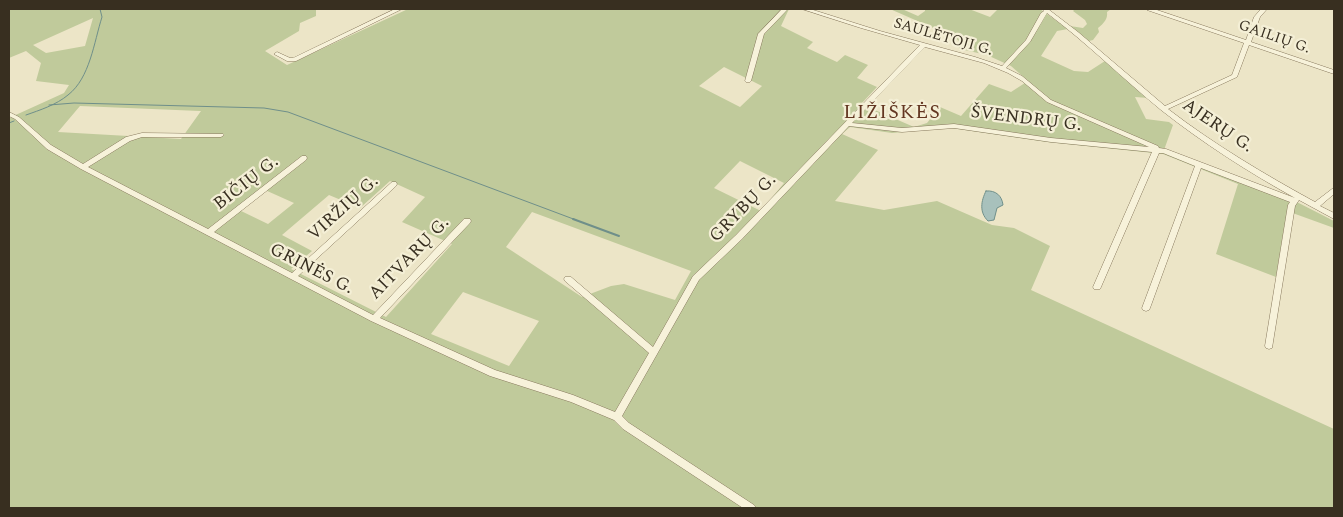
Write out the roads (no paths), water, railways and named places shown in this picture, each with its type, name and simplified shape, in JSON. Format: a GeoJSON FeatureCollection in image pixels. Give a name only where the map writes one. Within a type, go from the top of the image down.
{"type":"FeatureCollection","features":[{"type":"Feature","properties":{"kind":"street"},"geometry":{"type":"LineString","coordinates":[[277,54],[289,60],[294,60],[398,9]]}},
{"type":"Feature","properties":{"kind":"street"},"geometry":{"type":"LineString","coordinates":[[748,81],[761,34],[785,9]]}},
{"type":"Feature","properties":{"kind":"street","name":"SAULĖTOJI G."},"geometry":{"type":"LineString","coordinates":[[805,9],[969,57],[1002,69],[1028,40],[1046,10]]}},
{"type":"Feature","properties":{"kind":"street","name":"GAILIŲ G."},"geometry":{"type":"LineString","coordinates":[[1149,9],[1334,72]]}},
{"type":"Feature","properties":{"kind":"street"},"geometry":{"type":"LineString","coordinates":[[1164,109],[1236,76],[1259,13],[1264,9]]}},
{"type":"Feature","properties":{"kind":"street","name":"AJERŲ G."},"geometry":{"type":"LineString","coordinates":[[1046,10],[1094,48],[1164,109],[1203,139],[1297,200],[1315,206],[1334,216]]}},
{"type":"Feature","properties":{"kind":"street","name":"GRYBŲ G."},"geometry":{"type":"LineString","coordinates":[[617,417],[696,278],[739,237],[923,45]]}},
{"type":"Feature","properties":{"kind":"street"},"geometry":{"type":"LineString","coordinates":[[1002,69],[1020,77],[1049,101],[1160,151],[1097,287]]}},
{"type":"Feature","properties":{"kind":"street","name":"GRINĖS G."},"geometry":{"type":"LineString","coordinates":[[9,114],[17,118],[49,147],[83,168],[374,319],[493,373],[617,417],[626,426],[751,508]]}},
{"type":"Feature","properties":{"kind":"street","name":"ŠVENDRŲ G."},"geometry":{"type":"LineString","coordinates":[[847,124],[888,130],[954,126],[1051,140],[1160,151],[1297,200]]}},
{"type":"Feature","properties":{"kind":"street"},"geometry":{"type":"LineString","coordinates":[[83,168],[128,139],[142,135],[221,135]]}},
{"type":"Feature","properties":{"kind":"street","name":"BIČIŲ G."},"geometry":{"type":"LineString","coordinates":[[208,233],[304,158]]}},
{"type":"Feature","properties":{"kind":"street"},"geometry":{"type":"LineString","coordinates":[[1146,308],[1199,165]]}},
{"type":"Feature","properties":{"kind":"street","name":"VIRŽIŲ G."},"geometry":{"type":"LineString","coordinates":[[292,277],[394,184]]}},
{"type":"Feature","properties":{"kind":"street"},"geometry":{"type":"LineString","coordinates":[[1315,206],[1334,191]]}},
{"type":"Feature","properties":{"kind":"street"},"geometry":{"type":"LineString","coordinates":[[1268,346],[1297,200]]}},
{"type":"Feature","properties":{"kind":"street","name":"AITVARŲ G."},"geometry":{"type":"LineString","coordinates":[[374,319],[467,221]]}},
{"type":"Feature","properties":{"kind":"street"},"geometry":{"type":"LineString","coordinates":[[568,279],[653,352]]}},
{"type":"Feature","properties":{"kind":"water"},"geometry":{"type":"Polygon","coordinates":[[[986,191],[1000,196],[1003,205],[997,208],[994,220],[988,221],[983,214],[982,203],[986,191]]]}},
{"type":"Feature","properties":{"kind":"waterway"},"geometry":{"type":"LineString","coordinates":[[53,105],[75,88],[86,69],[102,17],[100,9]]}},
{"type":"Feature","properties":{"kind":"waterway"},"geometry":{"type":"LineString","coordinates":[[53,105],[74,103],[264,108],[288,112],[576,220]]}},
{"type":"Feature","properties":{"kind":"waterway"},"geometry":{"type":"LineString","coordinates":[[26,115],[53,105]]}},
{"type":"Feature","properties":{"kind":"waterway"},"geometry":{"type":"LineString","coordinates":[[9,123],[14,121]]}},
{"type":"Feature","properties":{"kind":"waterway"},"geometry":{"type":"LineString","coordinates":[[573,219],[619,236]]}},
{"type":"Feature","properties":{"kind":"district","name":"LIŽIŠKĖS"},"geometry":{"type":"Point","coordinates":[892,114]}}]}
